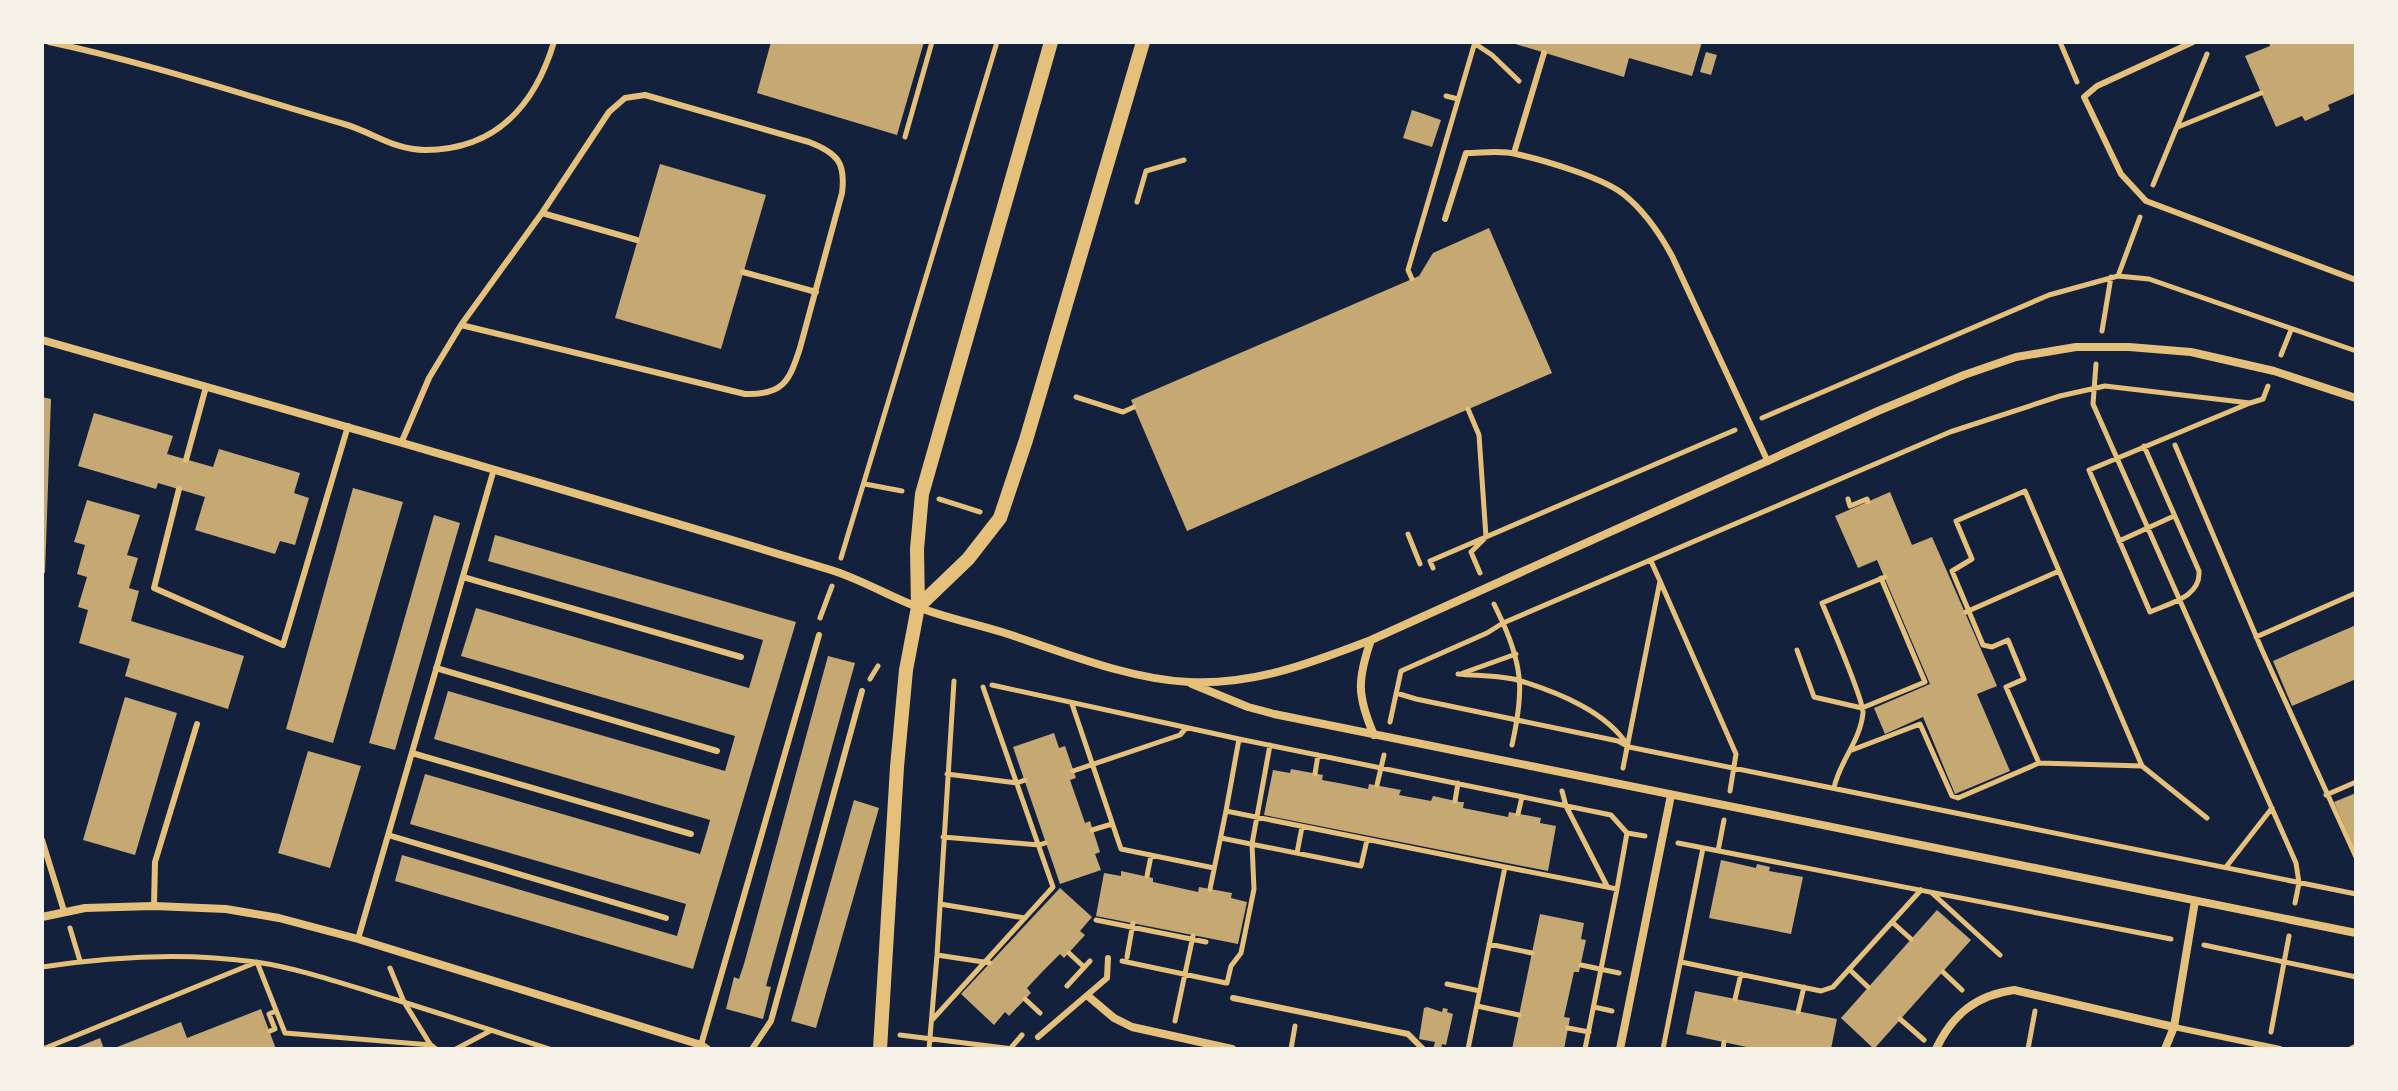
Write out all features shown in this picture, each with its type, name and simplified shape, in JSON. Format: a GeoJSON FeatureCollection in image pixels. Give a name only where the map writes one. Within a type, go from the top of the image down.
{"type":"FeatureCollection","features":[{"type":"Feature","properties":{"kind":"street"},"geometry":{"type":"LineString","coordinates":[[881,1041],[897,767],[906,670],[918,607],[917,549],[922,494],[1051,42]]}},
{"type":"Feature","properties":{"kind":"street"},"geometry":{"type":"LineString","coordinates":[[918,607],[968,559],[1000,518],[1026,440],[1143,42]]}},
{"type":"Feature","properties":{"kind":"street"},"geometry":{"type":"LineString","coordinates":[[42,340],[402,441],[837,572],[918,607],[1077,657],[1136,673],[1188,682],[1269,676],[1371,640],[1878,411],[1988,366],[2044,351],[2100,347],[2191,352],[2274,371],[2356,398]]}},
{"type":"Feature","properties":{"kind":"street"},"geometry":{"type":"LineString","coordinates":[[1371,640],[1362,665],[1359,689],[1374,735]]}},
{"type":"Feature","properties":{"kind":"street"},"geometry":{"type":"LineString","coordinates":[[1188,682],[1248,707],[1374,735],[2356,933]]}},
{"type":"Feature","properties":{"kind":"street"},"geometry":{"type":"LineString","coordinates":[[1620,1049],[1671,795]]}},
{"type":"Feature","properties":{"kind":"street"},"geometry":{"type":"LineString","coordinates":[[2165,1049],[2174,1027],[2195,901]]}},
{"type":"Feature","properties":{"kind":"street"},"geometry":{"type":"LineString","coordinates":[[42,917],[64,911],[154,906],[226,909],[279,918],[358,939],[704,1047]]}},
{"type":"Feature","properties":{"kind":"street"},"geometry":{"type":"LineString","coordinates":[[1935,1049],[1943,1034],[1975,1001],[2014,990],[2174,1027]]}},
{"type":"Feature","properties":{"kind":"street"},"geometry":{"type":"LineString","coordinates":[[1088,996],[1123,1023],[1141,1030],[1232,1049]]}},
{"type":"Feature","properties":{"kind":"lane"},"geometry":{"type":"LineString","coordinates":[[49,42],[354,126],[403,148],[426,150],[479,139],[507,123],[541,79],[554,42]]}},
{"type":"Feature","properties":{"kind":"lane"},"geometry":{"type":"LineString","coordinates":[[2193,42],[2109,80],[2084,97],[2121,174],[2146,201],[2356,280]]}},
{"type":"Feature","properties":{"kind":"lane"},"geometry":{"type":"LineString","coordinates":[[1514,153],[1544,53]]}},
{"type":"Feature","properties":{"kind":"lane"},"geometry":{"type":"LineString","coordinates":[[402,441],[429,378],[461,325],[542,213],[609,112],[625,98],[645,95],[827,149],[842,168],[842,193],[816,292],[792,373],[782,387],[760,394],[745,394],[461,325]]}},
{"type":"Feature","properties":{"kind":"lane"},"geometry":{"type":"LineString","coordinates":[[1445,219],[1466,153],[1514,153],[1597,180],[1620,191],[1640,208],[1658,231],[1682,275],[1768,462]]}},
{"type":"Feature","properties":{"kind":"lane"},"geometry":{"type":"LineString","coordinates":[[542,213],[637,240]]}},
{"type":"Feature","properties":{"kind":"lane"},"geometry":{"type":"LineString","coordinates":[[743,272],[816,292]]}},
{"type":"Feature","properties":{"kind":"lane"},"geometry":{"type":"LineString","coordinates":[[186,460],[206,387]]}},
{"type":"Feature","properties":{"kind":"lane"},"geometry":{"type":"LineString","coordinates":[[179,489],[154,588],[283,645],[348,426]]}},
{"type":"Feature","properties":{"kind":"lane"},"geometry":{"type":"LineString","coordinates":[[358,939],[494,469]]}},
{"type":"Feature","properties":{"kind":"lane"},"geometry":{"type":"LineString","coordinates":[[463,577],[741,657]]}},
{"type":"Feature","properties":{"kind":"lane"},"geometry":{"type":"LineString","coordinates":[[704,1047],[819,635]]}},
{"type":"Feature","properties":{"kind":"lane"},"geometry":{"type":"LineString","coordinates":[[436,668],[717,751]]}},
{"type":"Feature","properties":{"kind":"lane"},"geometry":{"type":"LineString","coordinates":[[752,1049],[771,1021],[862,691]]}},
{"type":"Feature","properties":{"kind":"lane"},"geometry":{"type":"LineString","coordinates":[[154,906],[155,862],[197,724]]}},
{"type":"Feature","properties":{"kind":"lane"},"geometry":{"type":"LineString","coordinates":[[412,753],[691,834]]}},
{"type":"Feature","properties":{"kind":"lane"},"geometry":{"type":"LineString","coordinates":[[388,835],[666,918]]}},
{"type":"Feature","properties":{"kind":"lane"},"geometry":{"type":"LineString","coordinates":[[42,840],[64,911]]}},
{"type":"Feature","properties":{"kind":"lane"},"geometry":{"type":"LineString","coordinates":[[1038,1037],[1107,978],[1108,958]]}},
{"type":"Feature","properties":{"kind":"lane"},"geometry":{"type":"LineString","coordinates":[[1233,998],[1408,1034],[1423,1049]]}},
{"type":"Feature","properties":{"kind":"lane"},"geometry":{"type":"LineString","coordinates":[[2174,1027],[2280,1049]]}},
{"type":"Feature","properties":{"kind":"path"},"geometry":{"type":"LineString","coordinates":[[905,137],[932,42]]}},
{"type":"Feature","properties":{"kind":"path"},"geometry":{"type":"LineString","coordinates":[[851,526],[997,42]]}},
{"type":"Feature","properties":{"kind":"path"},"geometry":{"type":"LineString","coordinates":[[1412,279],[1408,270],[1474,42],[1492,55],[1532,95]]}},
{"type":"Feature","properties":{"kind":"path"},"geometry":{"type":"LineString","coordinates":[[2060,42],[2084,97]]}},
{"type":"Feature","properties":{"kind":"path"},"geometry":{"type":"LineString","coordinates":[[2177,127],[2261,93]]}},
{"type":"Feature","properties":{"kind":"path"},"geometry":{"type":"LineString","coordinates":[[1446,96],[1458,99]]}},
{"type":"Feature","properties":{"kind":"path"},"geometry":{"type":"LineString","coordinates":[[1137,202],[1146,171],[1184,160]]}},
{"type":"Feature","properties":{"kind":"path"},"geometry":{"type":"LineString","coordinates":[[1433,568],[1430,561],[2049,295],[2114,277],[2093,404],[2296,863],[2299,883],[2268,1047]]}},
{"type":"Feature","properties":{"kind":"path"},"geometry":{"type":"LineString","coordinates":[[2274,371],[2291,330]]}},
{"type":"Feature","properties":{"kind":"path"},"geometry":{"type":"LineString","coordinates":[[1407,666],[1640,563],[1651,561],[1950,432],[1993,417],[2094,388],[2120,387],[2250,403]]}},
{"type":"Feature","properties":{"kind":"path"},"geometry":{"type":"LineString","coordinates":[[2144,446],[2199,571],[2200,581],[2193,592],[2150,612],[2089,470],[2117,457],[2144,446],[2250,403],[2263,399],[2268,387]]}},
{"type":"Feature","properties":{"kind":"path"},"geometry":{"type":"LineString","coordinates":[[1076,397],[1123,412],[1134,407]]}},
{"type":"Feature","properties":{"kind":"path"},"geometry":{"type":"LineString","coordinates":[[1468,409],[1479,435],[1486,537],[1471,552],[1516,654],[1521,681],[1508,762],[1494,772],[1490,789]]}},
{"type":"Feature","properties":{"kind":"path"},"geometry":{"type":"LineString","coordinates":[[2175,445],[2256,637],[2356,857]]}},
{"type":"Feature","properties":{"kind":"path"},"geometry":{"type":"LineString","coordinates":[[865,484],[922,494],[1000,518]]}},
{"type":"Feature","properties":{"kind":"path"},"geometry":{"type":"LineString","coordinates":[[2039,763],[2006,687],[2024,679],[2008,640],[1992,647],[1983,645],[1952,571],[1972,559],[1956,521],[2025,491],[2142,766],[2207,818]]}},
{"type":"Feature","properties":{"kind":"path"},"geometry":{"type":"LineString","coordinates":[[1848,499],[1850,506],[1867,499],[1868,502]]}},
{"type":"Feature","properties":{"kind":"path"},"geometry":{"type":"LineString","coordinates":[[2119,541],[2174,516]]}},
{"type":"Feature","properties":{"kind":"path"},"geometry":{"type":"LineString","coordinates":[[1408,534],[1420,564]]}},
{"type":"Feature","properties":{"kind":"path"},"geometry":{"type":"LineString","coordinates":[[1651,561],[1736,754],[1718,851]]}},
{"type":"Feature","properties":{"kind":"path"},"geometry":{"type":"LineString","coordinates":[[1967,611],[2059,571]]}},
{"type":"Feature","properties":{"kind":"path"},"geometry":{"type":"LineString","coordinates":[[1797,650],[1814,697],[1862,708],[1925,682],[1883,578],[1822,603],[1862,708],[1852,750],[1833,788]]}},
{"type":"Feature","properties":{"kind":"path"},"geometry":{"type":"LineString","coordinates":[[1611,815],[1629,747],[1660,581]]}},
{"type":"Feature","properties":{"kind":"path"},"geometry":{"type":"LineString","coordinates":[[2256,637],[2356,593]]}},
{"type":"Feature","properties":{"kind":"path"},"geometry":{"type":"LineString","coordinates":[[1516,654],[1458,674],[1521,681],[1562,696],[1620,733],[1629,747]]}},
{"type":"Feature","properties":{"kind":"path"},"geometry":{"type":"LineString","coordinates":[[929,1049],[954,681]]}},
{"type":"Feature","properties":{"kind":"path"},"geometry":{"type":"LineString","coordinates":[[992,685],[1611,815],[1627,833],[2356,977]]}},
{"type":"Feature","properties":{"kind":"path"},"geometry":{"type":"LineString","coordinates":[[933,1019],[1053,887],[1042,844],[983,687]]}},
{"type":"Feature","properties":{"kind":"path"},"geometry":{"type":"LineString","coordinates":[[1396,693],[1618,741],[1629,747],[2356,894]]}},
{"type":"Feature","properties":{"kind":"path"},"geometry":{"type":"LineString","coordinates":[[1072,704],[1121,849],[1214,868]]}},
{"type":"Feature","properties":{"kind":"path"},"geometry":{"type":"LineString","coordinates":[[1852,750],[1920,724],[1952,796],[1958,798],[2039,763],[2142,766]]}},
{"type":"Feature","properties":{"kind":"path"},"geometry":{"type":"LineString","coordinates":[[1073,771],[1180,735],[1186,728]]}},
{"type":"Feature","properties":{"kind":"path"},"geometry":{"type":"LineString","coordinates":[[1210,889],[1239,739]]}},
{"type":"Feature","properties":{"kind":"path"},"geometry":{"type":"LineString","coordinates":[[1227,983],[1231,966],[1241,953],[1252,900],[1252,844],[1270,745]]}},
{"type":"Feature","properties":{"kind":"path"},"geometry":{"type":"LineString","coordinates":[[1315,774],[1318,755]]}},
{"type":"Feature","properties":{"kind":"path"},"geometry":{"type":"LineString","coordinates":[[1557,772],[1566,806],[1608,887]]}},
{"type":"Feature","properties":{"kind":"path"},"geometry":{"type":"LineString","coordinates":[[947,774],[1017,783],[1025,780]]}},
{"type":"Feature","properties":{"kind":"path"},"geometry":{"type":"LineString","coordinates":[[2326,795],[2356,782]]}},
{"type":"Feature","properties":{"kind":"path"},"geometry":{"type":"LineString","coordinates":[[1455,801],[1458,783]]}},
{"type":"Feature","properties":{"kind":"path"},"geometry":{"type":"LineString","coordinates":[[1518,814],[1522,797]]}},
{"type":"Feature","properties":{"kind":"path"},"geometry":{"type":"LineString","coordinates":[[2226,868],[2272,808]]}},
{"type":"Feature","properties":{"kind":"path"},"geometry":{"type":"LineString","coordinates":[[1226,811],[1617,889]]}},
{"type":"Feature","properties":{"kind":"path"},"geometry":{"type":"LineString","coordinates":[[1092,830],[1112,824]]}},
{"type":"Feature","properties":{"kind":"path"},"geometry":{"type":"LineString","coordinates":[[1297,853],[1302,827]]}},
{"type":"Feature","properties":{"kind":"path"},"geometry":{"type":"LineString","coordinates":[[1585,1049],[1627,833]]}},
{"type":"Feature","properties":{"kind":"path"},"geometry":{"type":"LineString","coordinates":[[943,837],[1042,844]]}},
{"type":"Feature","properties":{"kind":"path"},"geometry":{"type":"LineString","coordinates":[[1221,838],[1361,866],[1367,840]]}},
{"type":"Feature","properties":{"kind":"path"},"geometry":{"type":"LineString","coordinates":[[1663,1049],[1703,848]]}},
{"type":"Feature","properties":{"kind":"path"},"geometry":{"type":"LineString","coordinates":[[1147,876],[1151,856]]}},
{"type":"Feature","properties":{"kind":"path"},"geometry":{"type":"LineString","coordinates":[[1468,1049],[1505,867]]}},
{"type":"Feature","properties":{"kind":"path"},"geometry":{"type":"LineString","coordinates":[[1681,962],[1821,991],[1833,987],[1921,890]]}},
{"type":"Feature","properties":{"kind":"path"},"geometry":{"type":"LineString","coordinates":[[1931,892],[2000,955]]}},
{"type":"Feature","properties":{"kind":"path"},"geometry":{"type":"LineString","coordinates":[[940,904],[1029,916]]}},
{"type":"Feature","properties":{"kind":"path"},"geometry":{"type":"LineString","coordinates":[[64,911],[80,961]]}},
{"type":"Feature","properties":{"kind":"path"},"geometry":{"type":"LineString","coordinates":[[1096,920],[1206,942]]}},
{"type":"Feature","properties":{"kind":"path"},"geometry":{"type":"LineString","coordinates":[[1892,922],[1911,939]]}},
{"type":"Feature","properties":{"kind":"path"},"geometry":{"type":"LineString","coordinates":[[1126,962],[1132,925]]}},
{"type":"Feature","properties":{"kind":"path"},"geometry":{"type":"LineString","coordinates":[[1172,1037],[1192,937]]}},
{"type":"Feature","properties":{"kind":"path"},"geometry":{"type":"LineString","coordinates":[[1489,944],[1532,953]]}},
{"type":"Feature","properties":{"kind":"path"},"geometry":{"type":"LineString","coordinates":[[382,947],[404,1002],[433,1047]]}},
{"type":"Feature","properties":{"kind":"path"},"geometry":{"type":"LineString","coordinates":[[1069,953],[1084,967]]}},
{"type":"Feature","properties":{"kind":"path"},"geometry":{"type":"LineString","coordinates":[[937,955],[988,962]]}},
{"type":"Feature","properties":{"kind":"path"},"geometry":{"type":"LineString","coordinates":[[42,967],[115,957],[194,956],[257,962],[329,979],[549,1049]]}},
{"type":"Feature","properties":{"kind":"path"},"geometry":{"type":"LineString","coordinates":[[257,962],[285,1033],[433,1047]]}},
{"type":"Feature","properties":{"kind":"path"},"geometry":{"type":"LineString","coordinates":[[43,1049],[257,962]]}},
{"type":"Feature","properties":{"kind":"path"},"geometry":{"type":"LineString","coordinates":[[1581,965],[1601,970]]}},
{"type":"Feature","properties":{"kind":"path"},"geometry":{"type":"LineString","coordinates":[[1849,969],[1868,987]]}},
{"type":"Feature","properties":{"kind":"path"},"geometry":{"type":"LineString","coordinates":[[1943,972],[1975,1001]]}},
{"type":"Feature","properties":{"kind":"path"},"geometry":{"type":"LineString","coordinates":[[1735,999],[1741,974]]}},
{"type":"Feature","properties":{"kind":"path"},"geometry":{"type":"LineString","coordinates":[[1447,984],[1480,991]]}},
{"type":"Feature","properties":{"kind":"path"},"geometry":{"type":"LineString","coordinates":[[1798,1012],[1804,987]]}},
{"type":"Feature","properties":{"kind":"path"},"geometry":{"type":"LineString","coordinates":[[2028,1049],[2038,994]]}},
{"type":"Feature","properties":{"kind":"path"},"geometry":{"type":"LineString","coordinates":[[1025,999],[1041,1014]]}},
{"type":"Feature","properties":{"kind":"path"},"geometry":{"type":"LineString","coordinates":[[1477,1006],[1519,1015]]}},
{"type":"Feature","properties":{"kind":"path"},"geometry":{"type":"LineString","coordinates":[[270,1031],[275,1029],[269,1014],[276,1011]]}},
{"type":"Feature","properties":{"kind":"path"},"geometry":{"type":"LineString","coordinates":[[1900,1019],[1935,1049]]}},
{"type":"Feature","properties":{"kind":"path"},"geometry":{"type":"LineString","coordinates":[[1568,1028],[1589,1032]]}},
{"type":"Feature","properties":{"kind":"path"},"geometry":{"type":"LineString","coordinates":[[456,1049],[491,1030]]}},
{"type":"Feature","properties":{"kind":"path"},"geometry":{"type":"LineString","coordinates":[[881,1041],[930,1038],[1014,1049]]}},
{"type":"Feature","properties":{"kind":"path"},"geometry":{"type":"LineString","coordinates":[[2350,1049],[2356,1046]]}},
{"type":"Feature","properties":{"kind":"building"},"geometry":{"type":"Polygon","coordinates":[[[771,42],[924,42],[897,135],[757,93],[771,42]]]}},
{"type":"Feature","properties":{"kind":"building"},"geometry":{"type":"Polygon","coordinates":[[[1509,42],[1702,42],[1692,76],[1629,58],[1624,77],[1509,42]]]}},
{"type":"Feature","properties":{"kind":"building"},"geometry":{"type":"Polygon","coordinates":[[[2269,42],[2356,42],[2356,93],[2328,105],[2330,110],[2305,121],[2302,116],[2276,127],[2245,56],[2270,46],[2269,42]]]}},
{"type":"Feature","properties":{"kind":"building"},"geometry":{"type":"Polygon","coordinates":[[[1706,52],[1717,55],[1711,75],[1700,72],[1706,52]]]}},
{"type":"Feature","properties":{"kind":"building"},"geometry":{"type":"Polygon","coordinates":[[[1412,110],[1441,120],[1432,147],[1403,138],[1412,110]]]}},
{"type":"Feature","properties":{"kind":"building"},"geometry":{"type":"Polygon","coordinates":[[[660,164],[766,195],[721,349],[615,318],[660,164]]]}},
{"type":"Feature","properties":{"kind":"building"},"geometry":{"type":"Polygon","coordinates":[[[1489,228],[1552,373],[1187,531],[1131,400],[1419,276],[1433,253],[1489,228]]]}},
{"type":"Feature","properties":{"kind":"building"},"geometry":{"type":"Polygon","coordinates":[[[42,397],[51,399],[45,573],[42,573],[42,397]]]}},
{"type":"Feature","properties":{"kind":"building"},"geometry":{"type":"Polygon","coordinates":[[[94,413],[173,436],[167,454],[213,467],[219,449],[300,473],[294,493],[309,498],[295,545],[280,541],[275,554],[195,530],[205,497],[158,483],[156,489],[78,466],[94,413]]]}},
{"type":"Feature","properties":{"kind":"building"},"geometry":{"type":"Polygon","coordinates":[[[353,488],[403,502],[333,743],[286,729],[353,488]]]}},
{"type":"Feature","properties":{"kind":"building"},"geometry":{"type":"Polygon","coordinates":[[[1890,492],[1912,545],[1932,537],[1997,686],[1977,694],[2010,771],[1955,794],[1923,717],[1885,734],[1874,708],[1930,684],[1877,560],[1858,568],[1835,516],[1890,492]]]}},
{"type":"Feature","properties":{"kind":"building"},"geometry":{"type":"Polygon","coordinates":[[[87,500],[140,515],[127,555],[138,558],[129,588],[139,591],[131,621],[244,656],[228,709],[125,676],[130,659],[79,643],[88,610],[78,607],[87,577],[77,574],[85,545],[74,542],[87,500]]]}},
{"type":"Feature","properties":{"kind":"building"},"geometry":{"type":"Polygon","coordinates":[[[434,515],[460,523],[395,750],[369,743],[434,515]]]}},
{"type":"Feature","properties":{"kind":"building"},"geometry":{"type":"Polygon","coordinates":[[[495,535],[796,622],[693,969],[395,881],[402,855],[677,936],[686,904],[410,824],[425,774],[700,854],[710,820],[434,739],[448,691],[725,771],[735,736],[461,656],[476,608],[749,688],[763,640],[488,561],[495,535]]]}},
{"type":"Feature","properties":{"kind":"building"},"geometry":{"type":"Polygon","coordinates":[[[2356,625],[2356,679],[2292,706],[2273,661],[2356,625]]]}},
{"type":"Feature","properties":{"kind":"building"},"geometry":{"type":"Polygon","coordinates":[[[828,656],[855,663],[766,986],[771,987],[763,1019],[726,1009],[734,977],[739,979],[744,964],[828,656]]]}},
{"type":"Feature","properties":{"kind":"building"},"geometry":{"type":"Polygon","coordinates":[[[125,697],[177,713],[135,855],[83,840],[125,697]]]}},
{"type":"Feature","properties":{"kind":"building"},"geometry":{"type":"Polygon","coordinates":[[[1054,733],[1059,748],[1065,746],[1076,778],[1070,780],[1085,823],[1090,821],[1100,852],[1095,854],[1101,870],[1060,884],[1013,747],[1054,733]]]}},
{"type":"Feature","properties":{"kind":"building"},"geometry":{"type":"Polygon","coordinates":[[[308,751],[361,766],[330,868],[278,853],[308,751]]]}},
{"type":"Feature","properties":{"kind":"building"},"geometry":{"type":"Polygon","coordinates":[[[1291,769],[1323,775],[1322,780],[1368,789],[1369,784],[1401,790],[1399,795],[1431,801],[1433,796],[1464,802],[1463,808],[1508,817],[1509,812],[1541,818],[1540,823],[1556,826],[1548,871],[1264,815],[1273,770],[1290,773],[1291,769]]]}},
{"type":"Feature","properties":{"kind":"building"},"geometry":{"type":"Polygon","coordinates":[[[2356,793],[2356,852],[2334,802],[2356,793]]]}},
{"type":"Feature","properties":{"kind":"building"},"geometry":{"type":"Polygon","coordinates":[[[854,800],[879,808],[816,1028],[791,1021],[854,800]]]}},
{"type":"Feature","properties":{"kind":"building"},"geometry":{"type":"Polygon","coordinates":[[[1721,860],[1756,868],[1757,864],[1770,867],[1769,871],[1803,877],[1791,934],[1709,918],[1721,860]]]}},
{"type":"Feature","properties":{"kind":"building"},"geometry":{"type":"Polygon","coordinates":[[[1121,871],[1198,892],[1199,887],[1232,893],[1231,898],[1247,902],[1238,944],[1096,916],[1104,873],[1121,876],[1121,871]]]}},
{"type":"Feature","properties":{"kind":"building"},"geometry":{"type":"Polygon","coordinates":[[[1060,888],[1092,917],[1080,931],[1085,935],[1064,958],[1060,954],[1027,988],[1031,993],[1009,1016],[1005,1012],[994,1025],[961,994],[1060,888]]]}},
{"type":"Feature","properties":{"kind":"building"},"geometry":{"type":"Polygon","coordinates":[[[1937,910],[1971,940],[1874,1049],[1841,1018],[1937,910]]]}},
{"type":"Feature","properties":{"kind":"building"},"geometry":{"type":"Polygon","coordinates":[[[1540,914],[1584,923],[1581,939],[1586,940],[1579,972],[1574,972],[1564,1017],[1570,1018],[1564,1049],[1512,1049],[1540,914]]]}},
{"type":"Feature","properties":{"kind":"building"},"geometry":{"type":"Polygon","coordinates":[[[1695,991],[1837,1019],[1831,1049],[1756,1049],[1686,1034],[1695,991]]]}},
{"type":"Feature","properties":{"kind":"building"},"geometry":{"type":"Polygon","coordinates":[[[1424,1008],[1442,1012],[1443,1008],[1448,1009],[1447,1012],[1453,1014],[1446,1045],[1442,1044],[1441,1049],[1433,1049],[1435,1042],[1419,1039],[1424,1008]]]}},
{"type":"Feature","properties":{"kind":"building"},"geometry":{"type":"Polygon","coordinates":[[[261,1009],[276,1049],[112,1049],[181,1022],[187,1038],[261,1009]]]}},
{"type":"Feature","properties":{"kind":"building"},"geometry":{"type":"Polygon","coordinates":[[[100,1038],[104,1049],[73,1049],[100,1038]]]}}]}
